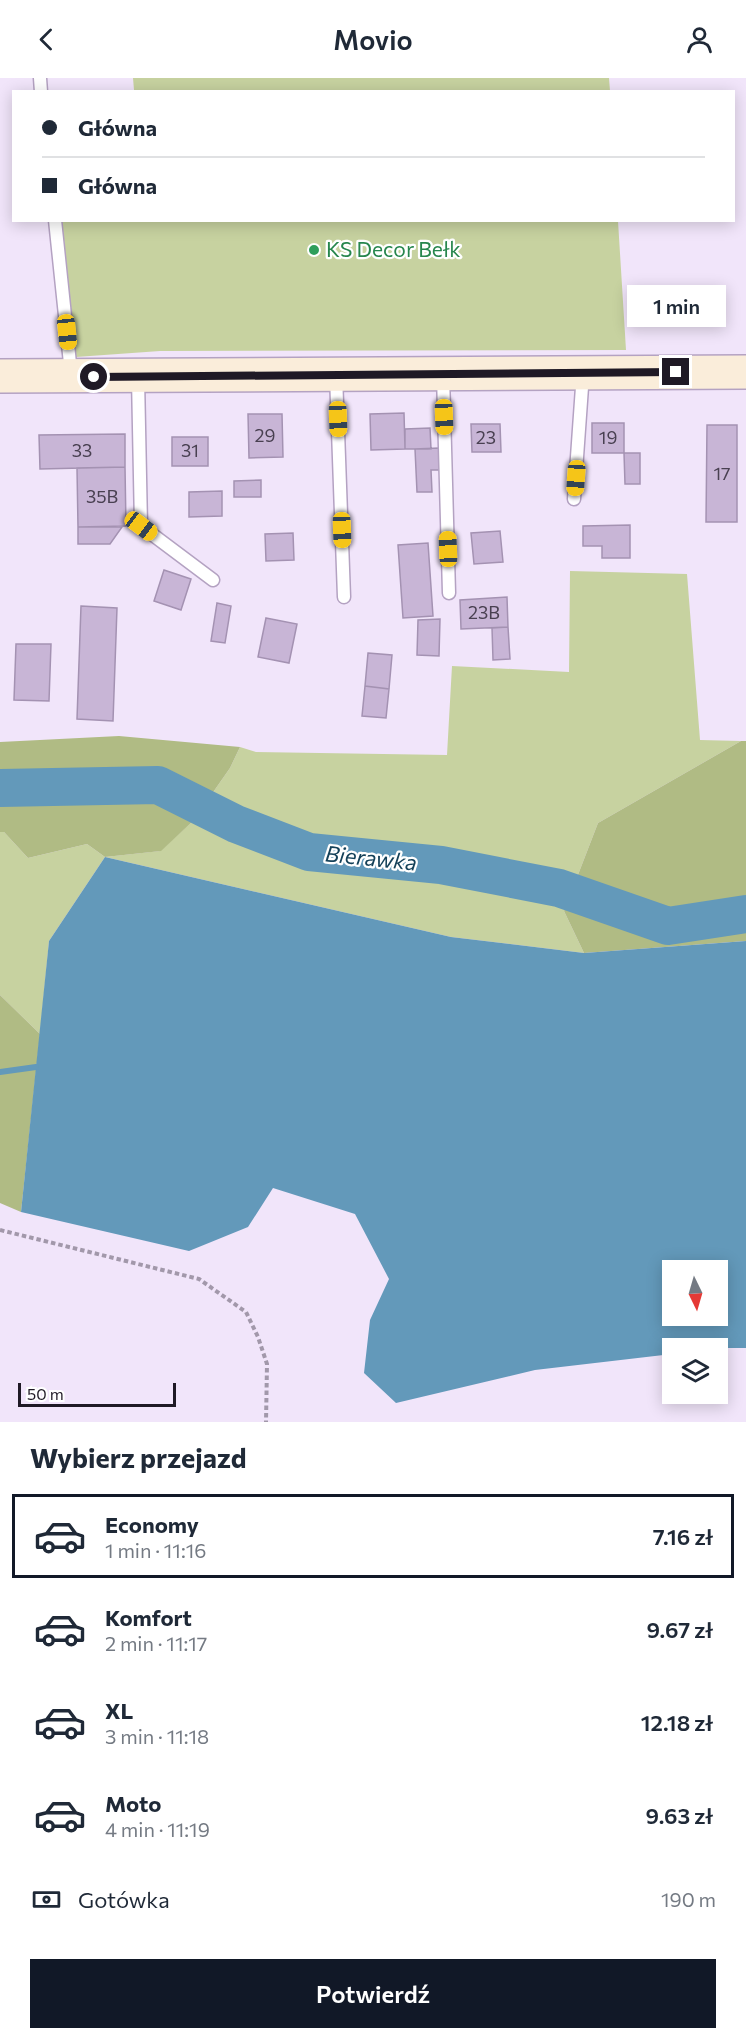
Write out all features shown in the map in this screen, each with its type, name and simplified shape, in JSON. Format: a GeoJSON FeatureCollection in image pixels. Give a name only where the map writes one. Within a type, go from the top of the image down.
{"type":"FeatureCollection","features":[{"type":"Feature","properties":{"kind":"main road"},"geometry":{"type":"LineString","coordinates":[[0,376],[746,372]]}},
{"type":"Feature","properties":{"kind":"lane"},"geometry":{"type":"LineString","coordinates":[[55,222],[72,377]]}},
{"type":"Feature","properties":{"kind":"lane"},"geometry":{"type":"LineString","coordinates":[[574,499],[583,372]]}},
{"type":"Feature","properties":{"kind":"lane"},"geometry":{"type":"LineString","coordinates":[[443,373],[449,593]]}},
{"type":"Feature","properties":{"kind":"lane"},"geometry":{"type":"LineString","coordinates":[[336,374],[344,597]]}},
{"type":"Feature","properties":{"kind":"lane"},"geometry":{"type":"LineString","coordinates":[[138,377],[141,526],[213,580]]}},
{"type":"Feature","properties":{"kind":"path"},"geometry":{"type":"LineString","coordinates":[[0,1230],[199,1279],[246,1312],[267,1364],[266,1422]]}},
{"type":"Feature","properties":{"kind":"green space"},"geometry":{"type":"Polygon","coordinates":[[[133,78],[609,78],[610,90],[134,90],[133,78]]]}},
{"type":"Feature","properties":{"kind":"green space"},"geometry":{"type":"Polygon","coordinates":[[[62,222],[618,222],[626,350],[160,351],[76,357],[62,222]]]}},
{"type":"Feature","properties":{"kind":"green space"},"geometry":{"type":"Polygon","coordinates":[[[570,571],[687,574],[700,740],[741,741],[598,823],[564,911],[584,953],[451,937],[105,857],[160,851],[193,821],[230,768],[240,747],[256,752],[447,755],[452,666],[569,672],[570,571]]]}},
{"type":"Feature","properties":{"kind":"green space"},"geometry":{"type":"Polygon","coordinates":[[[119,736],[240,747],[230,768],[193,821],[161,851],[105,857],[87,844],[28,858],[4,832],[0,832],[0,742],[119,736]]]}},
{"type":"Feature","properties":{"kind":"green space"},"geometry":{"type":"Polygon","coordinates":[[[741,741],[746,741],[746,941],[584,953],[564,911],[598,823],[741,741]]]}},
{"type":"Feature","properties":{"kind":"green space"},"geometry":{"type":"Polygon","coordinates":[[[0,832],[4,832],[28,858],[87,844],[105,857],[49,941],[40,1034],[0,995],[0,832]]]}},
{"type":"Feature","properties":{"kind":"green space"},"geometry":{"type":"Polygon","coordinates":[[[0,995],[40,1034],[21,1212],[0,1203],[0,995]]]}},
{"type":"Feature","properties":{"kind":"water"},"geometry":{"type":"Polygon","coordinates":[[[105,857],[451,937],[584,953],[746,941],[746,1348],[728,1348],[728,1338],[662,1338],[662,1355],[535,1370],[396,1403],[364,1373],[370,1320],[389,1279],[355,1214],[273,1188],[248,1227],[189,1251],[21,1212],[49,941],[105,857]]]}},
{"type":"Feature","properties":{"kind":"building"},"geometry":{"type":"Polygon","coordinates":[[[404,413],[405,449],[371,450],[370,414],[404,413]]]}},
{"type":"Feature","properties":{"kind":"building"},"geometry":{"type":"Polygon","coordinates":[[[248,414],[282,414],[283,457],[249,458],[248,414]]]}},
{"type":"Feature","properties":{"kind":"building"},"geometry":{"type":"Polygon","coordinates":[[[592,423],[624,423],[624,453],[592,453],[592,423]]]}},
{"type":"Feature","properties":{"kind":"building"},"geometry":{"type":"Polygon","coordinates":[[[471,424],[500,424],[501,452],[472,452],[471,424]]]}},
{"type":"Feature","properties":{"kind":"building"},"geometry":{"type":"Polygon","coordinates":[[[707,425],[737,425],[737,522],[706,522],[707,425]]]}},
{"type":"Feature","properties":{"kind":"building"},"geometry":{"type":"Polygon","coordinates":[[[430,428],[431,449],[405,449],[405,429],[430,428]]]}},
{"type":"Feature","properties":{"kind":"building"},"geometry":{"type":"Polygon","coordinates":[[[125,434],[125,467],[40,469],[39,435],[125,434]]]}},
{"type":"Feature","properties":{"kind":"building"},"geometry":{"type":"Polygon","coordinates":[[[172,437],[208,437],[208,466],[172,466],[172,437]]]}},
{"type":"Feature","properties":{"kind":"building"},"geometry":{"type":"Polygon","coordinates":[[[439,448],[440,470],[431,470],[432,492],[417,492],[415,449],[439,448]]]}},
{"type":"Feature","properties":{"kind":"building"},"geometry":{"type":"Polygon","coordinates":[[[624,453],[640,453],[640,484],[625,484],[624,453]]]}},
{"type":"Feature","properties":{"kind":"building"},"geometry":{"type":"Polygon","coordinates":[[[125,467],[126,526],[78,527],[77,468],[125,467]]]}},
{"type":"Feature","properties":{"kind":"building"},"geometry":{"type":"Polygon","coordinates":[[[261,480],[261,497],[234,497],[234,481],[261,480]]]}},
{"type":"Feature","properties":{"kind":"building"},"geometry":{"type":"Polygon","coordinates":[[[222,491],[222,516],[189,517],[189,492],[222,491]]]}},
{"type":"Feature","properties":{"kind":"building"},"geometry":{"type":"Polygon","coordinates":[[[630,525],[630,558],[602,558],[602,546],[583,546],[583,526],[630,525]]]}},
{"type":"Feature","properties":{"kind":"building"},"geometry":{"type":"Polygon","coordinates":[[[78,527],[122,527],[110,544],[78,544],[78,527]]]}},
{"type":"Feature","properties":{"kind":"building"},"geometry":{"type":"Polygon","coordinates":[[[500,531],[503,562],[474,564],[471,533],[500,531]]]}},
{"type":"Feature","properties":{"kind":"building"},"geometry":{"type":"Polygon","coordinates":[[[293,533],[294,560],[266,561],[265,534],[293,533]]]}},
{"type":"Feature","properties":{"kind":"building"},"geometry":{"type":"Polygon","coordinates":[[[428,543],[433,616],[403,618],[398,545],[428,543]]]}},
{"type":"Feature","properties":{"kind":"building"},"geometry":{"type":"Polygon","coordinates":[[[164,570],[191,579],[181,610],[154,601],[164,570]]]}},
{"type":"Feature","properties":{"kind":"building"},"geometry":{"type":"Polygon","coordinates":[[[507,597],[508,627],[461,629],[460,600],[507,597]]]}},
{"type":"Feature","properties":{"kind":"building"},"geometry":{"type":"Polygon","coordinates":[[[217,603],[231,606],[225,643],[211,641],[217,603]]]}},
{"type":"Feature","properties":{"kind":"building"},"geometry":{"type":"Polygon","coordinates":[[[81,606],[117,608],[113,721],[77,719],[81,606]]]}},
{"type":"Feature","properties":{"kind":"building"},"geometry":{"type":"Polygon","coordinates":[[[266,618],[297,624],[289,663],[258,657],[266,618]]]}},
{"type":"Feature","properties":{"kind":"building"},"geometry":{"type":"Polygon","coordinates":[[[440,619],[439,656],[417,655],[418,620],[440,619]]]}},
{"type":"Feature","properties":{"kind":"building"},"geometry":{"type":"Polygon","coordinates":[[[508,627],[510,659],[493,660],[492,628],[508,627]]]}},
{"type":"Feature","properties":{"kind":"building"},"geometry":{"type":"Polygon","coordinates":[[[16,644],[51,644],[49,701],[14,700],[16,644]]]}},
{"type":"Feature","properties":{"kind":"building"},"geometry":{"type":"Polygon","coordinates":[[[368,653],[392,655],[389,689],[365,686],[368,653]]]}},
{"type":"Feature","properties":{"kind":"building"},"geometry":{"type":"Polygon","coordinates":[[[365,686],[389,689],[386,718],[362,716],[365,686]]]}},
{"type":"Feature","properties":{"kind":"waterway","name":"Bierawka"},"geometry":{"type":"LineString","coordinates":[[0,788],[158,785],[236,824],[309,852],[441,865],[559,888],[668,926],[746,914]]}},
{"type":"Feature","properties":{"kind":"waterway"},"geometry":{"type":"LineString","coordinates":[[0,1072],[36,1067]]}},
{"type":"Feature","properties":{"kind":"place","name":"KS Decor Bełk"},"geometry":{"type":"Point","coordinates":[314,250]}},
{"type":"Feature","properties":{"kind":"route"},"geometry":{"type":"LineString","coordinates":[[94,377],[676,372]]}}]}
